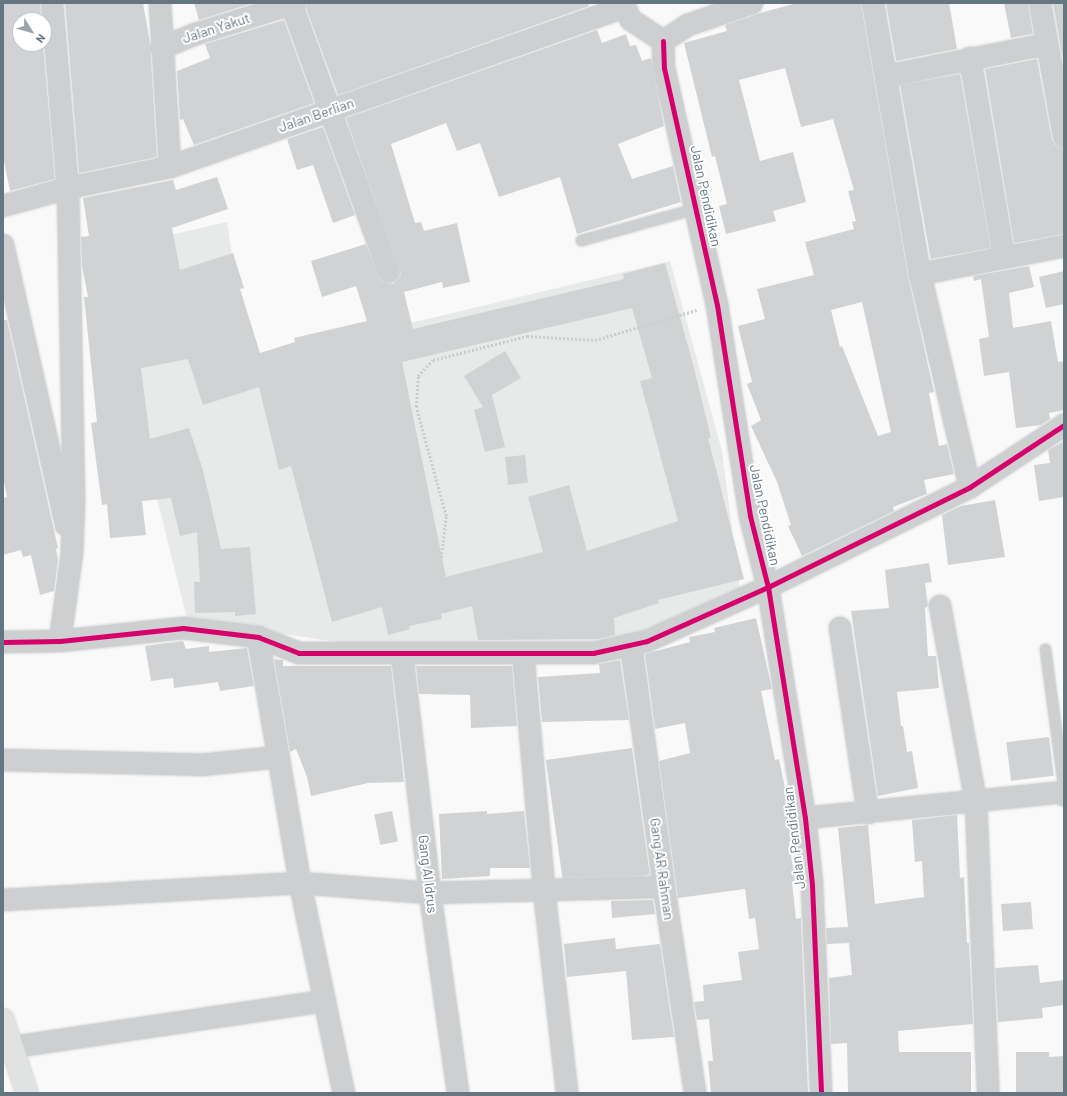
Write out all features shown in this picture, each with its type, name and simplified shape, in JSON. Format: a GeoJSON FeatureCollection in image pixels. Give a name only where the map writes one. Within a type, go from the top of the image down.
{"type":"FeatureCollection","features":[{"type":"Feature","properties":{"kind":"main road"},"geometry":{"type":"LineString","coordinates":[[3,1020],[8,1048],[27,1093]]}},
{"type":"Feature","properties":{"kind":"street"},"geometry":{"type":"LineString","coordinates":[[52,3],[68,188],[74,500],[72,554],[60,641]]}},
{"type":"Feature","properties":{"kind":"street"},"geometry":{"type":"LineString","coordinates":[[160,3],[161,48],[170,167]]}},
{"type":"Feature","properties":{"kind":"street"},"geometry":{"type":"LineString","coordinates":[[292,3],[332,110],[389,272]]}},
{"type":"Feature","properties":{"kind":"street","name":"Jalan Yakut"},"geometry":{"type":"LineString","coordinates":[[161,48],[292,3]]}},
{"type":"Feature","properties":{"kind":"street"},"geometry":{"type":"LineString","coordinates":[[624,5],[631,20],[663,41],[688,25],[752,3]]}},
{"type":"Feature","properties":{"kind":"street"},"geometry":{"type":"LineString","coordinates":[[874,3],[920,274],[970,487]]}},
{"type":"Feature","properties":{"kind":"street"},"geometry":{"type":"LineString","coordinates":[[1040,3],[1064,137]]}},
{"type":"Feature","properties":{"kind":"street","name":"Jalan Berlian"},"geometry":{"type":"LineString","coordinates":[[3,206],[68,188],[170,167],[624,5]]}},
{"type":"Feature","properties":{"kind":"street","name":"Jalan Pendidikan"},"geometry":{"type":"LineString","coordinates":[[663,41],[664,68],[717,305],[750,516],[768,587],[805,818],[812,885],[821,1093]]}},
{"type":"Feature","properties":{"kind":"street"},"geometry":{"type":"LineString","coordinates":[[886,76],[970,58],[1047,44]]}},
{"type":"Feature","properties":{"kind":"street"},"geometry":{"type":"LineString","coordinates":[[970,58],[1004,256]]}},
{"type":"Feature","properties":{"kind":"street"},"geometry":{"type":"LineString","coordinates":[[3,245],[72,554]]}},
{"type":"Feature","properties":{"kind":"street"},"geometry":{"type":"LineString","coordinates":[[920,274],[1004,256],[1064,246]]}},
{"type":"Feature","properties":{"kind":"street"},"geometry":{"type":"LineString","coordinates":[[3,642],[60,641],[183,628],[258,637],[298,653],[593,653],[631,645],[768,587],[970,487],[1064,424]]}},
{"type":"Feature","properties":{"kind":"street"},"geometry":{"type":"LineString","coordinates":[[940,606],[976,802],[988,1093]]}},
{"type":"Feature","properties":{"kind":"street"},"geometry":{"type":"LineString","coordinates":[[840,628],[868,813]]}},
{"type":"Feature","properties":{"kind":"street"},"geometry":{"type":"LineString","coordinates":[[258,637],[300,883],[344,1093]]}},
{"type":"Feature","properties":{"kind":"street","name":"Gang AR Rahman"},"geometry":{"type":"LineString","coordinates":[[631,645],[664,887],[695,1093]]}},
{"type":"Feature","properties":{"kind":"street"},"geometry":{"type":"LineString","coordinates":[[523,653],[544,890],[567,1093]]}},
{"type":"Feature","properties":{"kind":"street","name":"Gang Al Idrus"},"geometry":{"type":"LineString","coordinates":[[402,654],[430,893],[458,1093]]}},
{"type":"Feature","properties":{"kind":"street"},"geometry":{"type":"LineString","coordinates":[[3,760],[201,765],[279,757]]}},
{"type":"Feature","properties":{"kind":"street"},"geometry":{"type":"LineString","coordinates":[[805,818],[868,813],[1064,792],[1064,795]]}},
{"type":"Feature","properties":{"kind":"street"},"geometry":{"type":"LineString","coordinates":[[3,900],[300,883],[430,893],[664,887]]}},
{"type":"Feature","properties":{"kind":"street"},"geometry":{"type":"LineString","coordinates":[[8,1048],[325,1001]]}},
{"type":"Feature","properties":{"kind":"lane"},"geometry":{"type":"LineString","coordinates":[[580,240],[696,208]]}},
{"type":"Feature","properties":{"kind":"lane"},"geometry":{"type":"LineString","coordinates":[[1045,649],[1064,792]]}},
{"type":"Feature","properties":{"kind":"path"},"geometry":{"type":"LineString","coordinates":[[441,558],[446,516],[416,406],[418,376],[433,360],[527,336],[595,340],[717,305]]}},
{"type":"Feature","properties":{"kind":"shaded area"},"geometry":{"type":"Polygon","coordinates":[[[227,222],[248,362],[670,261],[722,451],[740,591],[630,641],[382,649],[187,619],[144,446],[122,246],[227,222]]]}},
{"type":"Feature","properties":{"kind":"building"},"geometry":{"type":"Polygon","coordinates":[[[3,3],[40,3],[41,12],[12,12],[12,52],[44,52],[55,179],[10,191],[3,156],[3,3]]]}},
{"type":"Feature","properties":{"kind":"building"},"geometry":{"type":"Polygon","coordinates":[[[65,3],[143,3],[150,43],[157,157],[79,173],[65,3]]]}},
{"type":"Feature","properties":{"kind":"building"},"geometry":{"type":"Polygon","coordinates":[[[194,3],[253,3],[199,20],[194,3]]]}},
{"type":"Feature","properties":{"kind":"building"},"geometry":{"type":"Polygon","coordinates":[[[307,3],[588,3],[589,6],[338,95],[306,8],[307,3]]]}},
{"type":"Feature","properties":{"kind":"building"},"geometry":{"type":"Polygon","coordinates":[[[797,3],[861,3],[908,276],[934,392],[929,393],[939,446],[947,444],[954,474],[924,480],[927,494],[893,507],[894,511],[802,556],[788,526],[791,525],[777,482],[751,426],[761,420],[747,384],[752,382],[738,326],[765,319],[757,289],[814,275],[805,242],[854,229],[852,222],[856,221],[848,191],[854,190],[833,119],[801,127],[785,68],[739,80],[760,161],[793,152],[806,202],[773,211],[776,221],[726,234],[719,206],[727,204],[715,156],[712,157],[684,43],[727,31],[725,25],[760,13],[797,3]],[[862,302],[831,310],[840,347],[842,346],[878,436],[891,432],[862,302]]]}},
{"type":"Feature","properties":{"kind":"building"},"geometry":{"type":"Polygon","coordinates":[[[886,3],[949,3],[957,49],[896,61],[886,3]]]}},
{"type":"Feature","properties":{"kind":"building"},"geometry":{"type":"Polygon","coordinates":[[[1004,3],[1028,3],[1033,34],[1011,38],[1004,3]]]}},
{"type":"Feature","properties":{"kind":"building"},"geometry":{"type":"Polygon","coordinates":[[[1053,3],[1064,3],[1064,66],[1053,3]]]}},
{"type":"Feature","properties":{"kind":"building"},"geometry":{"type":"Polygon","coordinates":[[[284,20],[314,103],[194,145],[183,119],[180,120],[177,71],[210,58],[205,44],[284,20]]]}},
{"type":"Feature","properties":{"kind":"building"},"geometry":{"type":"Polygon","coordinates":[[[597,30],[602,43],[626,34],[630,46],[636,45],[642,61],[651,58],[664,126],[618,144],[632,179],[673,166],[681,202],[577,234],[560,177],[499,197],[480,143],[457,151],[446,123],[391,144],[415,223],[421,222],[424,231],[457,223],[470,282],[443,288],[442,282],[404,292],[413,329],[624,279],[623,274],[665,263],[694,368],[711,438],[708,438],[744,579],[658,600],[659,603],[614,618],[615,635],[598,639],[478,640],[472,606],[441,614],[442,619],[409,626],[410,629],[388,635],[382,607],[332,622],[291,466],[279,470],[259,387],[203,405],[188,359],[141,368],[150,439],[189,428],[203,470],[221,549],[250,547],[256,614],[235,616],[235,612],[195,613],[194,582],[200,582],[197,532],[180,536],[171,498],[142,501],[146,535],[110,538],[107,504],[102,505],[91,423],[97,422],[84,297],[88,297],[82,265],[81,237],[89,236],[83,198],[173,180],[176,190],[217,177],[228,209],[172,228],[180,270],[233,253],[244,288],[240,289],[260,353],[295,342],[294,338],[367,321],[356,286],[322,297],[311,261],[366,244],[381,281],[393,284],[401,275],[346,118],[597,30]],[[632,308],[402,362],[446,577],[543,552],[528,497],[569,485],[587,551],[678,521],[640,381],[652,378],[632,308]]]}},
{"type":"Feature","properties":{"kind":"building"},"geometry":{"type":"Polygon","coordinates":[[[1037,59],[1052,140],[1055,145],[1064,149],[1064,234],[1014,243],[985,69],[1037,59]]]}},
{"type":"Feature","properties":{"kind":"building"},"geometry":{"type":"Polygon","coordinates":[[[960,74],[991,248],[931,259],[900,85],[960,74]]]}},
{"type":"Feature","properties":{"kind":"building"},"geometry":{"type":"Polygon","coordinates":[[[323,127],[355,215],[333,223],[313,165],[297,170],[287,139],[323,127]]]}},
{"type":"Feature","properties":{"kind":"building"},"geometry":{"type":"Polygon","coordinates":[[[1029,266],[1034,287],[1009,293],[1013,328],[1051,321],[1058,362],[1064,361],[1064,410],[1049,413],[1050,419],[1041,425],[1016,428],[1009,372],[984,376],[979,339],[989,337],[981,279],[974,281],[973,276],[1029,266]]]}},
{"type":"Feature","properties":{"kind":"building"},"geometry":{"type":"Polygon","coordinates":[[[1064,271],[1064,304],[1046,308],[1039,277],[1064,271]]]}},
{"type":"Feature","properties":{"kind":"building"},"geometry":{"type":"Polygon","coordinates":[[[3,320],[7,320],[58,548],[56,549],[58,560],[54,591],[40,595],[31,555],[23,557],[21,550],[3,555],[3,498],[7,497],[3,477],[3,320]]]}},
{"type":"Feature","properties":{"kind":"building"},"geometry":{"type":"Polygon","coordinates":[[[505,351],[521,378],[492,395],[505,447],[485,452],[474,410],[483,407],[464,376],[505,351]]]}},
{"type":"Feature","properties":{"kind":"building"},"geometry":{"type":"Polygon","coordinates":[[[1064,441],[1064,497],[1039,501],[1034,465],[1050,463],[1048,450],[1064,441]]]}},
{"type":"Feature","properties":{"kind":"building"},"geometry":{"type":"Polygon","coordinates":[[[525,455],[528,483],[508,485],[505,457],[525,455]]]}},
{"type":"Feature","properties":{"kind":"building"},"geometry":{"type":"Polygon","coordinates":[[[995,500],[1005,557],[948,565],[942,515],[961,506],[995,500]]]}},
{"type":"Feature","properties":{"kind":"building"},"geometry":{"type":"Polygon","coordinates":[[[929,563],[932,582],[925,583],[928,606],[925,608],[928,656],[936,656],[939,688],[897,692],[901,726],[903,726],[907,752],[912,751],[918,788],[878,796],[851,611],[889,608],[885,570],[929,563]]]}},
{"type":"Feature","properties":{"kind":"building"},"geometry":{"type":"Polygon","coordinates":[[[756,618],[772,689],[761,691],[775,760],[779,759],[788,803],[792,842],[789,842],[795,881],[792,882],[796,919],[801,918],[808,1093],[711,1093],[708,1061],[713,1061],[709,1019],[697,1020],[694,1002],[704,1001],[703,985],[742,980],[738,952],[759,949],[755,918],[749,919],[745,889],[678,898],[659,761],[690,753],[685,723],[655,729],[645,654],[690,642],[689,637],[715,632],[714,628],[756,618]]]}},
{"type":"Feature","properties":{"kind":"building"},"geometry":{"type":"Polygon","coordinates":[[[183,641],[186,649],[209,646],[209,652],[247,648],[254,686],[220,691],[218,682],[174,688],[173,678],[151,681],[145,646],[183,641]]]}},
{"type":"Feature","properties":{"kind":"building"},"geometry":{"type":"Polygon","coordinates":[[[274,659],[283,660],[283,666],[391,666],[404,782],[368,783],[311,796],[307,777],[296,749],[290,752],[274,659]]]}},
{"type":"Feature","properties":{"kind":"building"},"geometry":{"type":"Polygon","coordinates":[[[620,660],[629,720],[542,722],[538,677],[600,673],[599,664],[620,660]]]}},
{"type":"Feature","properties":{"kind":"building"},"geometry":{"type":"Polygon","coordinates":[[[416,666],[512,666],[517,726],[471,728],[470,695],[419,694],[416,666]]]}},
{"type":"Feature","properties":{"kind":"building"},"geometry":{"type":"Polygon","coordinates":[[[1049,737],[1054,776],[1011,781],[1006,742],[1049,737]]]}},
{"type":"Feature","properties":{"kind":"building"},"geometry":{"type":"Polygon","coordinates":[[[632,748],[650,875],[564,887],[546,760],[632,748]]]}},
{"type":"Feature","properties":{"kind":"building"},"geometry":{"type":"Polygon","coordinates":[[[392,811],[398,841],[380,845],[374,814],[392,811]]]}},
{"type":"Feature","properties":{"kind":"building"},"geometry":{"type":"Polygon","coordinates":[[[487,811],[487,814],[524,811],[530,868],[490,868],[490,876],[442,879],[439,814],[487,811]]]}},
{"type":"Feature","properties":{"kind":"building"},"geometry":{"type":"Polygon","coordinates":[[[957,815],[960,878],[964,877],[973,1024],[898,1031],[899,1052],[971,1052],[971,1093],[848,1093],[847,1043],[831,1044],[829,978],[852,975],[849,943],[827,944],[826,928],[848,927],[838,828],[868,825],[875,904],[924,897],[922,861],[915,862],[912,820],[957,815]]]}},
{"type":"Feature","properties":{"kind":"building"},"geometry":{"type":"Polygon","coordinates":[[[653,900],[655,914],[612,918],[611,901],[653,900]]]}},
{"type":"Feature","properties":{"kind":"building"},"geometry":{"type":"Polygon","coordinates":[[[1031,902],[1033,929],[1003,931],[1001,904],[1031,902]]]}},
{"type":"Feature","properties":{"kind":"building"},"geometry":{"type":"Polygon","coordinates":[[[615,938],[616,949],[660,944],[674,1037],[632,1040],[626,971],[567,977],[564,944],[615,938]]]}},
{"type":"Feature","properties":{"kind":"building"},"geometry":{"type":"Polygon","coordinates":[[[1038,965],[1040,983],[1064,980],[1064,1005],[1042,1008],[1043,1018],[998,1022],[995,968],[1038,965]]]}},
{"type":"Feature","properties":{"kind":"building"},"geometry":{"type":"Polygon","coordinates":[[[1016,1052],[1049,1052],[1049,1057],[1064,1056],[1064,1093],[1016,1093],[1016,1052]]]}},
{"type":"Feature","properties":{"kind":"cycle path"},"geometry":{"type":"LineString","coordinates":[[663,41],[664,68],[717,305],[750,516],[768,587],[805,818],[812,885],[821,1093]]}},
{"type":"Feature","properties":{"kind":"cycle path"},"geometry":{"type":"LineString","coordinates":[[3,642],[60,641],[183,628],[258,637],[299,653],[593,653],[647,641],[768,587],[970,487],[1064,425]]}}]}
